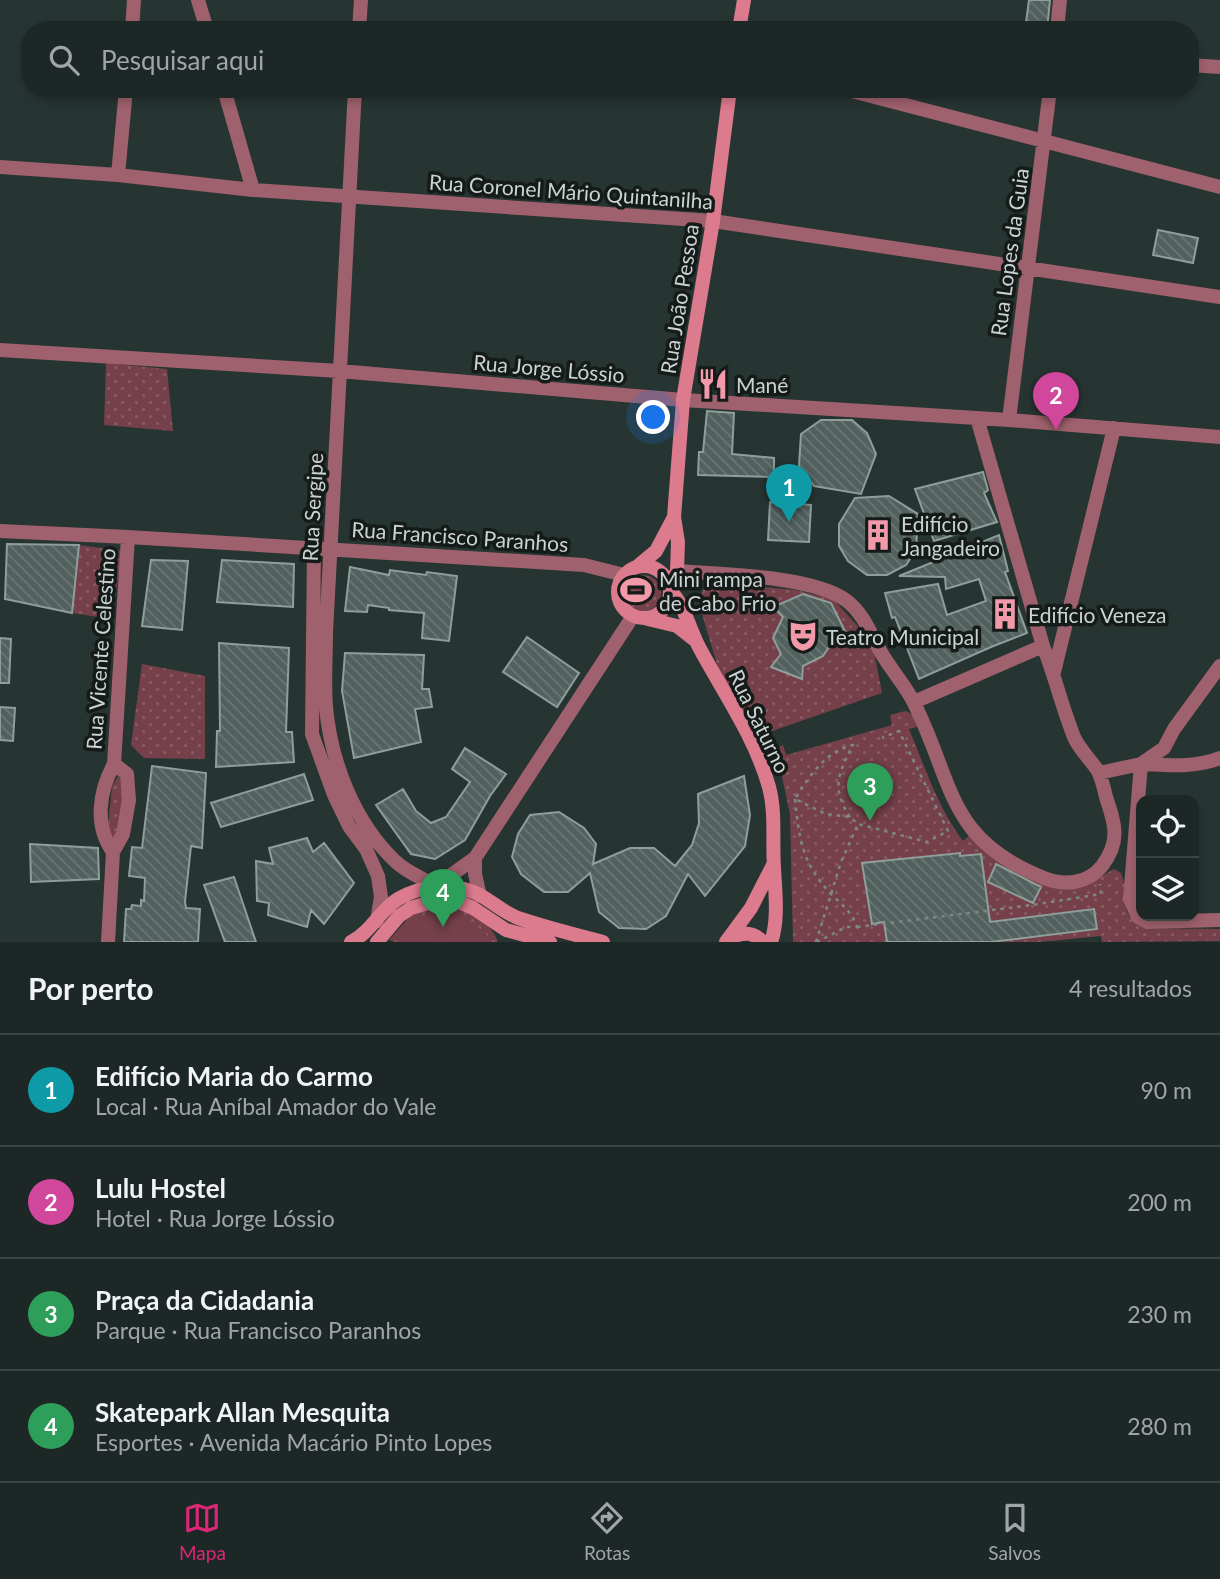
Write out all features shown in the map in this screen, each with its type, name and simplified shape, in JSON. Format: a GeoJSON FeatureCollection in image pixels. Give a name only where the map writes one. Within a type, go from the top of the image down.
{"type":"FeatureCollection","features":[{"type":"Feature","properties":{"kind":"street"},"geometry":{"type":"LineString","coordinates":[[133,21],[134,0]]}},
{"type":"Feature","properties":{"kind":"street"},"geometry":{"type":"LineString","coordinates":[[198,0],[204,21]]}},
{"type":"Feature","properties":{"kind":"street"},"geometry":{"type":"LineString","coordinates":[[360,21],[361,0]]}},
{"type":"Feature","properties":{"kind":"street"},"geometry":{"type":"LineString","coordinates":[[740,21],[744,0]]}},
{"type":"Feature","properties":{"kind":"street"},"geometry":{"type":"LineString","coordinates":[[1058,21],[1060,0]]}},
{"type":"Feature","properties":{"kind":"street"},"geometry":{"type":"LineString","coordinates":[[1199,66],[1220,67]]}},
{"type":"Feature","properties":{"kind":"street"},"geometry":{"type":"LineString","coordinates":[[118,175],[125,98]]}},
{"type":"Feature","properties":{"kind":"street"},"geometry":{"type":"LineString","coordinates":[[227,98],[253,190]]}},
{"type":"Feature","properties":{"kind":"street","name":"Rua Sergipe"},"geometry":{"type":"LineString","coordinates":[[354,98],[326,632],[326,708],[335,759],[358,812],[396,862],[436,886]]}},
{"type":"Feature","properties":{"kind":"street","name":"Rua João Pessoa"},"geometry":{"type":"LineString","coordinates":[[670,588],[677,571],[678,542],[674,517],[683,400],[713,221],[729,98]]}},
{"type":"Feature","properties":{"kind":"street"},"geometry":{"type":"LineString","coordinates":[[879,98],[1220,187]]}},
{"type":"Feature","properties":{"kind":"street","name":"Rua Lopes da Guia"},"geometry":{"type":"LineString","coordinates":[[1009,420],[1049,98]]}},
{"type":"Feature","properties":{"kind":"street","name":"Rua Coronel Mário Quintanilha"},"geometry":{"type":"LineString","coordinates":[[0,167],[118,175],[253,190],[713,221],[1220,297]]}},
{"type":"Feature","properties":{"kind":"street","name":"Rua Jorge Lóssio"},"geometry":{"type":"LineString","coordinates":[[0,350],[339,371],[683,400],[1009,420],[1220,438]]}},
{"type":"Feature","properties":{"kind":"street"},"geometry":{"type":"LineString","coordinates":[[677,571],[782,580],[837,594],[859,613],[881,653],[914,702],[960,812],[971,830],[1007,862],[1052,881],[1070,884],[1084,880],[1099,870],[1110,855],[1115,838],[1115,821],[1099,773],[1075,739],[1043,646],[977,418]]}},
{"type":"Feature","properties":{"kind":"street"},"geometry":{"type":"LineString","coordinates":[[1054,672],[1114,428]]}},
{"type":"Feature","properties":{"kind":"street","name":"Rua João Pessoa"},"geometry":{"type":"LineString","coordinates":[[638,566],[656,551],[674,517]]}},
{"type":"Feature","properties":{"kind":"street","name":"Rua Francisco Paranhos"},"geometry":{"type":"LineString","coordinates":[[0,531],[584,565],[624,575]]}},
{"type":"Feature","properties":{"kind":"street","name":"Rua Vicente Celestino"},"geometry":{"type":"LineString","coordinates":[[113,852],[101,827],[105,783],[114,764],[128,537]]}},
{"type":"Feature","properties":{"kind":"street","name":"Rua Sergipe"},"geometry":{"type":"LineString","coordinates":[[314,548],[313,734],[334,795],[349,825],[366,849],[378,876],[381,897],[377,921]]}},
{"type":"Feature","properties":{"kind":"street"},"geometry":{"type":"LineString","coordinates":[[351,942],[367,932],[397,900],[436,886],[475,858],[640,618],[665,609],[670,588],[666,578],[654,568],[638,566],[624,575],[617,590],[621,606],[640,618]]}},
{"type":"Feature","properties":{"kind":"street","name":"Rua Saturno"},"geometry":{"type":"LineString","coordinates":[[670,588],[755,751],[769,788],[775,842],[773,864],[776,886],[771,942]]}},
{"type":"Feature","properties":{"kind":"street","name":"Rua Saturno"},"geometry":{"type":"LineString","coordinates":[[640,618],[677,626],[697,642]]}},
{"type":"Feature","properties":{"kind":"street"},"geometry":{"type":"LineString","coordinates":[[914,702],[1043,646]]}},
{"type":"Feature","properties":{"kind":"street"},"geometry":{"type":"LineString","coordinates":[[1141,764],[1164,748],[1174,729],[1220,666]]}},
{"type":"Feature","properties":{"kind":"street"},"geometry":{"type":"LineString","coordinates":[[313,734],[331,730]]}},
{"type":"Feature","properties":{"kind":"street"},"geometry":{"type":"LineString","coordinates":[[1099,773],[1141,764],[1183,766],[1220,758]]}},
{"type":"Feature","properties":{"kind":"street","name":"Rua Vicente Celestino"},"geometry":{"type":"LineString","coordinates":[[108,942],[113,852],[123,834],[130,788],[127,774],[114,764]]}},
{"type":"Feature","properties":{"kind":"street"},"geometry":{"type":"LineString","coordinates":[[1141,764],[1130,899],[1133,909],[1138,917],[1147,922],[1220,920]]}},
{"type":"Feature","properties":{"kind":"street"},"geometry":{"type":"LineString","coordinates":[[475,858],[475,874],[480,895]]}},
{"type":"Feature","properties":{"kind":"street","name":"Rua Saturno"},"geometry":{"type":"LineString","coordinates":[[729,939],[751,908],[773,864]]}},
{"type":"Feature","properties":{"kind":"street"},"geometry":{"type":"LineString","coordinates":[[436,886],[467,890],[480,895],[501,911],[520,919],[603,942]]}},
{"type":"Feature","properties":{"kind":"street"},"geometry":{"type":"LineString","coordinates":[[377,942],[405,912],[438,900],[455,900],[473,908],[506,930],[550,942]]}},
{"type":"Feature","properties":{"kind":"street"},"geometry":{"type":"LineString","coordinates":[[729,939],[749,933],[763,942]]}},
{"type":"Feature","properties":{"kind":"path"},"geometry":{"type":"LineString","coordinates":[[857,927],[854,916],[813,873],[802,850],[795,799],[828,755],[853,745],[842,766],[837,793],[850,817],[858,824],[927,842],[948,831],[899,731],[882,738]]}},
{"type":"Feature","properties":{"kind":"path"},"geometry":{"type":"LineString","coordinates":[[795,799],[826,814],[850,817]]}},
{"type":"Feature","properties":{"kind":"path"},"geometry":{"type":"LineString","coordinates":[[817,942],[830,893],[858,824]]}},
{"type":"Feature","properties":{"kind":"path"},"geometry":{"type":"LineString","coordinates":[[817,942],[846,927],[1101,894],[1099,870]]}},
{"type":"Feature","properties":{"kind":"shaded area"},"geometry":{"type":"Polygon","coordinates":[[[106,363],[167,369],[173,431],[104,425],[106,363]]]}},
{"type":"Feature","properties":{"kind":"shaded area"},"geometry":{"type":"Polygon","coordinates":[[[79,545],[122,551],[112,619],[72,613],[79,545]]]}},
{"type":"Feature","properties":{"kind":"shaded area"},"geometry":{"type":"Polygon","coordinates":[[[643,575],[656,580],[661,593],[656,606],[643,611],[630,606],[625,593],[630,580],[643,575]]]}},
{"type":"Feature","properties":{"kind":"shaded area"},"geometry":{"type":"Polygon","coordinates":[[[707,582],[796,590],[833,599],[872,642],[882,693],[755,737],[717,664],[698,601],[707,582]]]}},
{"type":"Feature","properties":{"kind":"shaded area"},"geometry":{"type":"Polygon","coordinates":[[[142,664],[205,676],[205,759],[144,758],[131,745],[142,664]]]}},
{"type":"Feature","properties":{"kind":"shaded area"},"geometry":{"type":"Polygon","coordinates":[[[905,711],[912,714],[917,727],[909,729],[933,787],[946,815],[963,841],[970,835],[994,858],[1036,882],[1096,879],[1114,869],[1121,873],[1127,911],[1137,923],[1147,928],[1220,929],[1220,941],[1102,942],[1101,936],[1039,942],[793,942],[790,814],[781,772],[767,761],[768,753],[783,745],[786,755],[892,725],[890,715],[905,711]]]}},
{"type":"Feature","properties":{"kind":"shaded area"},"geometry":{"type":"Polygon","coordinates":[[[118,776],[124,783],[120,829],[114,840],[107,836],[112,787],[118,776]]]}},
{"type":"Feature","properties":{"kind":"shaded area"},"geometry":{"type":"Polygon","coordinates":[[[441,906],[467,912],[483,921],[498,942],[389,940],[411,915],[441,906]]]}},
{"type":"Feature","properties":{"kind":"shaded area"},"geometry":{"type":"Polygon","coordinates":[[[439,912],[460,916],[471,922],[487,935],[486,942],[402,942],[396,938],[414,920],[439,912]]]}},
{"type":"Feature","properties":{"kind":"building"},"geometry":{"type":"Polygon","coordinates":[[[1029,0],[1050,0],[1048,21],[1026,21],[1029,0]]]}},
{"type":"Feature","properties":{"kind":"building"},"geometry":{"type":"Polygon","coordinates":[[[1158,230],[1198,238],[1193,263],[1153,255],[1158,230]]]}},
{"type":"Feature","properties":{"kind":"building"},"geometry":{"type":"Polygon","coordinates":[[[707,411],[734,413],[732,454],[774,458],[774,477],[698,475],[699,452],[703,452],[707,411]]]}},
{"type":"Feature","properties":{"kind":"building"},"geometry":{"type":"Polygon","coordinates":[[[821,420],[852,420],[867,433],[876,454],[861,494],[814,486],[799,466],[801,434],[821,420]]]}},
{"type":"Feature","properties":{"kind":"building"},"geometry":{"type":"Polygon","coordinates":[[[983,472],[988,490],[984,493],[997,522],[934,541],[915,489],[983,472]]]}},
{"type":"Feature","properties":{"kind":"building","name":"Edifício Jangadeiro"},"geometry":{"type":"Polygon","coordinates":[[[889,496],[918,514],[916,550],[906,565],[887,575],[867,575],[848,561],[839,546],[839,524],[855,498],[889,496]]]}},
{"type":"Feature","properties":{"kind":"building"},"geometry":{"type":"Polygon","coordinates":[[[770,502],[811,505],[809,542],[768,540],[770,502]]]}},
{"type":"Feature","properties":{"kind":"building"},"geometry":{"type":"Polygon","coordinates":[[[999,535],[1008,571],[1005,572],[1027,633],[919,679],[895,617],[892,618],[885,593],[938,584],[947,615],[986,601],[979,579],[946,589],[945,577],[899,576],[999,535]]]}},
{"type":"Feature","properties":{"kind":"building"},"geometry":{"type":"Polygon","coordinates":[[[7,544],[79,545],[72,613],[5,599],[7,544]]]}},
{"type":"Feature","properties":{"kind":"building"},"geometry":{"type":"Polygon","coordinates":[[[151,560],[188,561],[182,630],[142,626],[151,560]]]}},
{"type":"Feature","properties":{"kind":"building"},"geometry":{"type":"Polygon","coordinates":[[[222,560],[294,564],[293,607],[217,602],[222,560]]]}},
{"type":"Feature","properties":{"kind":"building"},"geometry":{"type":"Polygon","coordinates":[[[350,567],[389,575],[390,570],[457,576],[449,641],[422,638],[424,613],[368,605],[367,612],[345,611],[350,567]]]}},
{"type":"Feature","properties":{"kind":"building","name":"Teatro Municipal"},"geometry":{"type":"Polygon","coordinates":[[[803,594],[831,603],[848,637],[831,635],[831,644],[823,656],[803,666],[802,679],[771,667],[781,654],[773,638],[783,617],[773,607],[803,594]]]}},
{"type":"Feature","properties":{"kind":"building"},"geometry":{"type":"Polygon","coordinates":[[[527,637],[579,673],[557,707],[503,672],[527,637]]]}},
{"type":"Feature","properties":{"kind":"building"},"geometry":{"type":"Polygon","coordinates":[[[0,638],[11,639],[9,683],[0,683],[0,638]]]}},
{"type":"Feature","properties":{"kind":"building"},"geometry":{"type":"Polygon","coordinates":[[[219,643],[289,648],[286,732],[292,732],[294,762],[216,767],[217,731],[220,731],[219,643]]]}},
{"type":"Feature","properties":{"kind":"building"},"geometry":{"type":"Polygon","coordinates":[[[345,653],[424,655],[422,689],[429,689],[432,707],[415,709],[421,742],[354,758],[342,691],[345,653]]]}},
{"type":"Feature","properties":{"kind":"building"},"geometry":{"type":"Polygon","coordinates":[[[0,707],[15,708],[13,741],[0,740],[0,707]]]}},
{"type":"Feature","properties":{"kind":"building"},"geometry":{"type":"Polygon","coordinates":[[[465,748],[506,774],[465,840],[435,859],[411,854],[376,805],[403,789],[416,811],[431,823],[446,817],[470,782],[452,769],[465,748]]]}},
{"type":"Feature","properties":{"kind":"building"},"geometry":{"type":"Polygon","coordinates":[[[152,766],[206,773],[202,848],[191,846],[185,902],[186,908],[200,909],[198,942],[124,942],[126,909],[131,909],[132,905],[141,906],[141,900],[144,901],[145,878],[129,876],[132,847],[142,848],[152,766]]]}},
{"type":"Feature","properties":{"kind":"building"},"geometry":{"type":"Polygon","coordinates":[[[304,774],[313,800],[221,827],[211,803],[304,774]]]}},
{"type":"Feature","properties":{"kind":"building"},"geometry":{"type":"Polygon","coordinates":[[[744,776],[750,815],[745,846],[705,896],[688,874],[666,916],[646,929],[619,928],[599,912],[590,873],[568,892],[544,892],[521,874],[512,857],[518,834],[530,815],[559,812],[584,828],[596,844],[593,864],[630,848],[654,848],[675,866],[692,845],[699,823],[698,794],[744,776]]]}},
{"type":"Feature","properties":{"kind":"building"},"geometry":{"type":"Polygon","coordinates":[[[307,838],[313,852],[324,843],[354,883],[324,924],[311,910],[307,927],[268,915],[269,903],[257,901],[256,861],[273,864],[269,848],[307,838]]]}},
{"type":"Feature","properties":{"kind":"building"},"geometry":{"type":"Polygon","coordinates":[[[30,844],[98,848],[99,879],[31,882],[30,844]]]}},
{"type":"Feature","properties":{"kind":"building"},"geometry":{"type":"Polygon","coordinates":[[[960,853],[960,856],[981,854],[990,922],[1094,909],[1097,929],[991,942],[887,942],[884,922],[872,924],[862,863],[960,853]]]}},
{"type":"Feature","properties":{"kind":"building"},"geometry":{"type":"Polygon","coordinates":[[[996,864],[1041,887],[1033,903],[988,882],[996,864]]]}},
{"type":"Feature","properties":{"kind":"building"},"geometry":{"type":"Polygon","coordinates":[[[234,877],[256,942],[225,942],[204,885],[234,877]]]}},
{"type":"Feature","properties":{"kind":"place","name":"Mané"},"geometry":{"type":"Point","coordinates":[713,384]}},
{"type":"Feature","properties":{"kind":"place","name":"Lulu Hostel"},"geometry":{"type":"Point","coordinates":[1056,430]}},
{"type":"Feature","properties":{"kind":"place","name":"Edifício Maria do Carmo"},"geometry":{"type":"Point","coordinates":[789,522]}},
{"type":"Feature","properties":{"kind":"place","name":"Edifício Jangadeiro"},"geometry":{"type":"Point","coordinates":[878,535]}},
{"type":"Feature","properties":{"kind":"place","name":"Mini rampa de Cabo Frio"},"geometry":{"type":"Point","coordinates":[636,590]}},
{"type":"Feature","properties":{"kind":"place","name":"Edifício Veneza"},"geometry":{"type":"Point","coordinates":[1005,614]}},
{"type":"Feature","properties":{"kind":"place","name":"Teatro Municipal"},"geometry":{"type":"Point","coordinates":[803,636]}},
{"type":"Feature","properties":{"kind":"place","name":"Praça da Cidadania"},"geometry":{"type":"Point","coordinates":[870,821]}},
{"type":"Feature","properties":{"kind":"place","name":"Skatepark Allan Mesquita"},"geometry":{"type":"Point","coordinates":[443,927]}}]}
